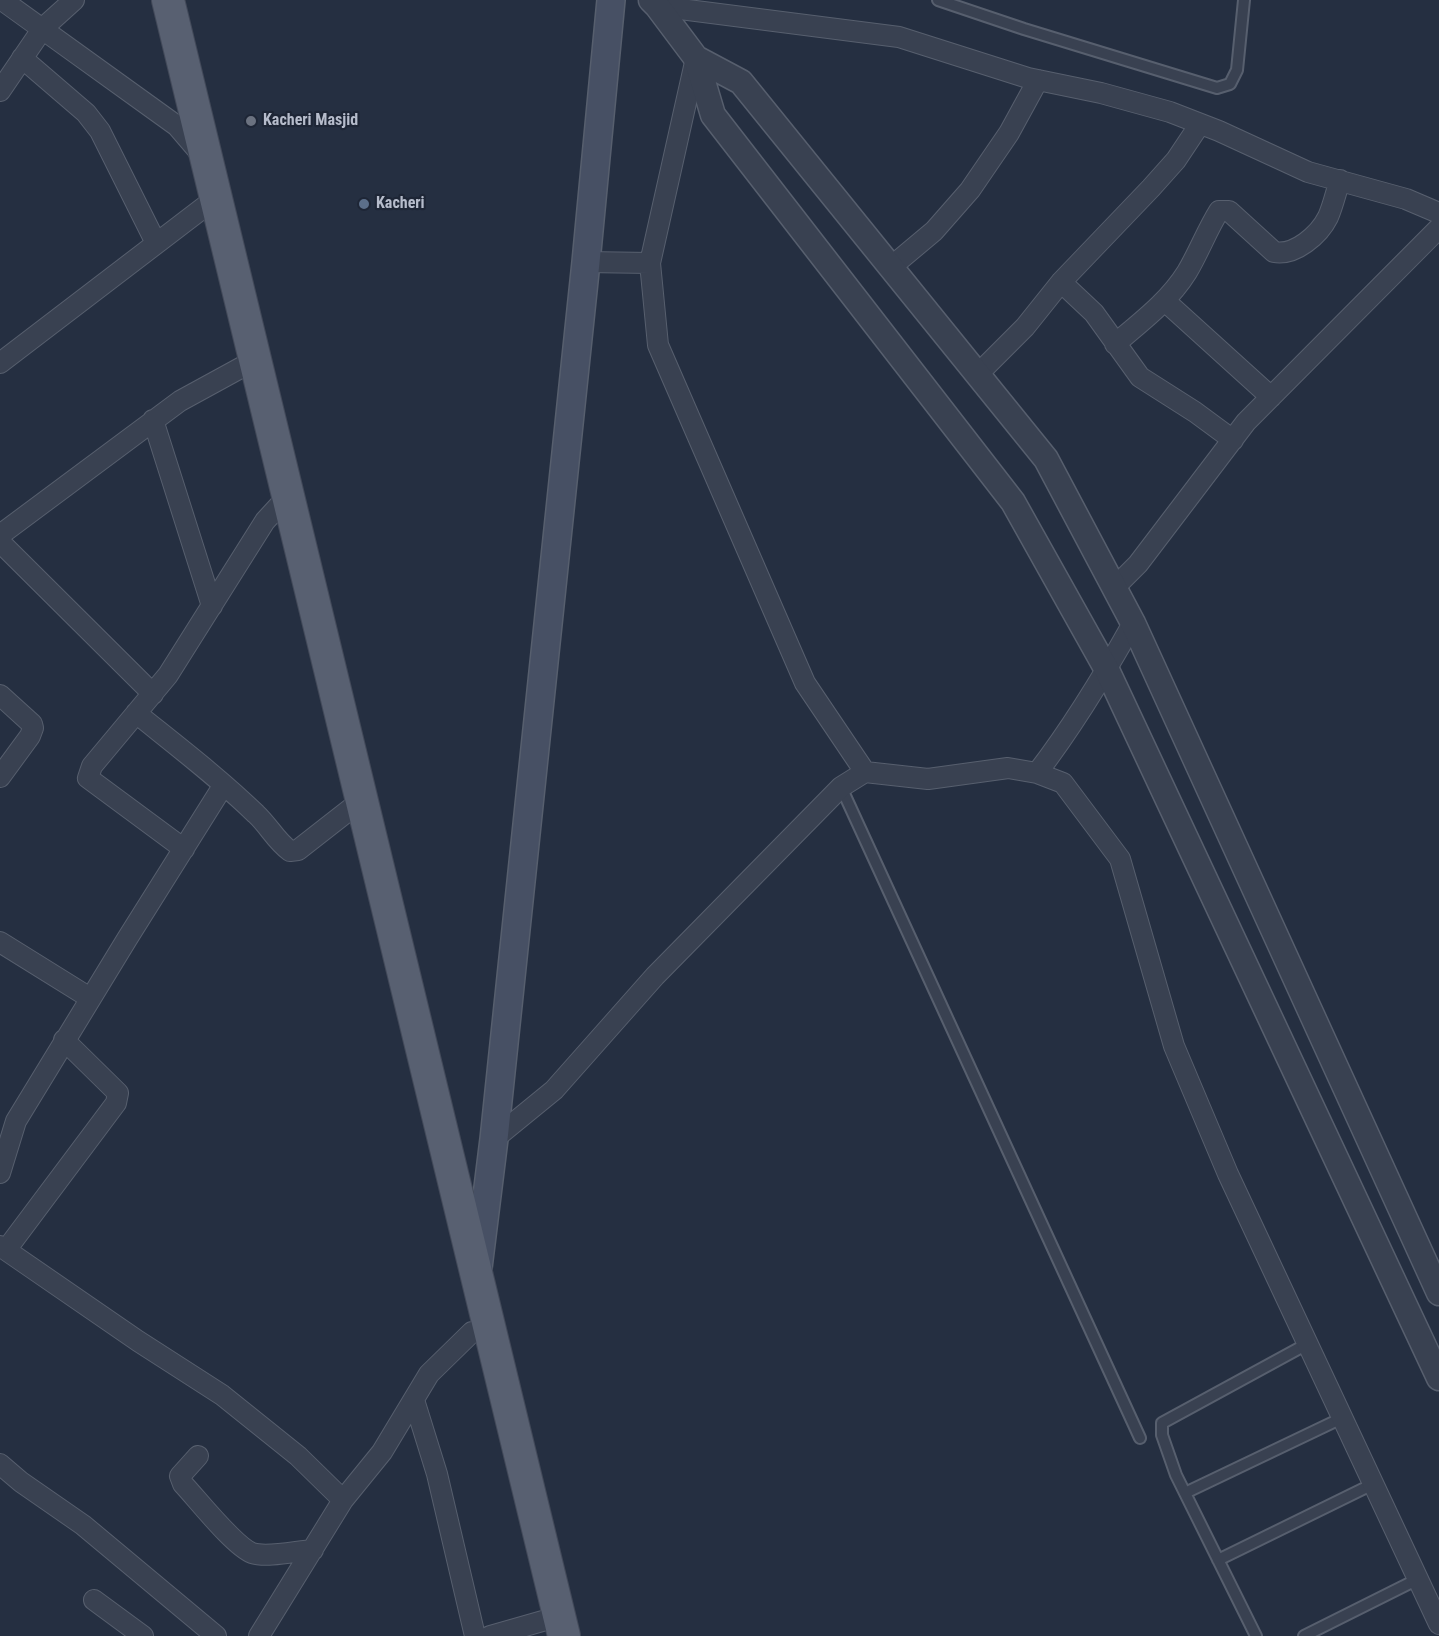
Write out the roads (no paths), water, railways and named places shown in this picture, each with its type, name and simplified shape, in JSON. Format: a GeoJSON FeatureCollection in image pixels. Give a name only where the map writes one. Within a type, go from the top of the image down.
{"type":"FeatureCollection","features":[{"type":"Feature","properties":{"kind":"main road"},"geometry":{"type":"LineString","coordinates":[[168,0],[562,1626]]}},
{"type":"Feature","properties":{"kind":"main road"},"geometry":{"type":"LineString","coordinates":[[477,1275],[494,1139],[586,262],[611,0]]}},
{"type":"Feature","properties":{"kind":"street"},"geometry":{"type":"LineString","coordinates":[[2,0],[177,126],[207,161]]}},
{"type":"Feature","properties":{"kind":"street"},"geometry":{"type":"LineString","coordinates":[[0,91],[43,28],[74,0]]}},
{"type":"Feature","properties":{"kind":"street"},"geometry":{"type":"LineString","coordinates":[[654,3],[696,58],[712,114],[1013,502],[1107,670],[1439,1378]]}},
{"type":"Feature","properties":{"kind":"street"},"geometry":{"type":"LineString","coordinates":[[654,3],[899,37],[1038,80],[1101,93],[1170,112],[1308,172],[1406,199],[1439,213]]}},
{"type":"Feature","properties":{"kind":"street"},"geometry":{"type":"LineString","coordinates":[[22,58],[86,113],[100,131],[156,243]]}},
{"type":"Feature","properties":{"kind":"street"},"geometry":{"type":"LineString","coordinates":[[696,58],[650,262],[658,345],[805,683],[865,772]]}},
{"type":"Feature","properties":{"kind":"street"},"geometry":{"type":"LineString","coordinates":[[696,58],[741,82],[1046,459],[1133,623],[1439,1293]]}},
{"type":"Feature","properties":{"kind":"street"},"geometry":{"type":"LineString","coordinates":[[891,267],[934,231],[970,190],[1009,133],[1038,80]]}},
{"type":"Feature","properties":{"kind":"street"},"geometry":{"type":"LineString","coordinates":[[977,375],[1024,327],[1061,282],[1151,189],[1176,160],[1200,124]]}},
{"type":"Feature","properties":{"kind":"street"},"geometry":{"type":"LineString","coordinates":[[1115,344],[1165,301],[1187,272],[1220,210],[1229,211],[1274,252],[1291,251],[1319,230],[1328,218],[1340,180]]}},
{"type":"Feature","properties":{"kind":"street"},"geometry":{"type":"LineString","coordinates":[[0,363],[216,198]]}},
{"type":"Feature","properties":{"kind":"street"},"geometry":{"type":"LineString","coordinates":[[1114,588],[1138,564],[1246,422],[1439,228]]}},
{"type":"Feature","properties":{"kind":"street"},"geometry":{"type":"LineString","coordinates":[[586,262],[650,262]]}},
{"type":"Feature","properties":{"kind":"street"},"geometry":{"type":"LineString","coordinates":[[1061,282],[1094,313],[1140,377],[1195,412],[1233,440]]}},
{"type":"Feature","properties":{"kind":"street"},"geometry":{"type":"LineString","coordinates":[[1165,301],[1271,397]]}},
{"type":"Feature","properties":{"kind":"street"},"geometry":{"type":"LineString","coordinates":[[0,535],[180,401],[255,360]]}},
{"type":"Feature","properties":{"kind":"street"},"geometry":{"type":"LineString","coordinates":[[153,420],[212,606]]}},
{"type":"Feature","properties":{"kind":"street"},"geometry":{"type":"LineString","coordinates":[[184,849],[88,778],[92,766],[168,675],[265,521],[288,496]]}},
{"type":"Feature","properties":{"kind":"street"},"geometry":{"type":"LineString","coordinates":[[0,542],[153,694]]}},
{"type":"Feature","properties":{"kind":"street"},"geometry":{"type":"LineString","coordinates":[[1037,773],[1055,751],[1107,670],[1133,623]]}},
{"type":"Feature","properties":{"kind":"street"},"geometry":{"type":"LineString","coordinates":[[0,694],[32,724],[33,728],[30,736],[0,777]]}},
{"type":"Feature","properties":{"kind":"street"},"geometry":{"type":"LineString","coordinates":[[136,713],[258,815],[282,845],[290,851],[298,850],[362,800]]}},
{"type":"Feature","properties":{"kind":"street"},"geometry":{"type":"LineString","coordinates":[[494,1139],[554,1090],[655,976],[841,787],[865,772],[928,779],[1008,768],[1037,773],[1063,783],[1120,859],[1174,1046],[1227,1174],[1439,1624]]}},
{"type":"Feature","properties":{"kind":"street"},"geometry":{"type":"LineString","coordinates":[[0,1173],[16,1121],[223,786]]}},
{"type":"Feature","properties":{"kind":"street"},"geometry":{"type":"LineString","coordinates":[[0,942],[90,998]]}},
{"type":"Feature","properties":{"kind":"street"},"geometry":{"type":"LineString","coordinates":[[64,1040],[118,1093],[116,1103],[2,1248],[222,1395],[298,1456],[344,1500]]}},
{"type":"Feature","properties":{"kind":"street"},"geometry":{"type":"LineString","coordinates":[[1363,1216],[1398,1204]]}},
{"type":"Feature","properties":{"kind":"street"},"geometry":{"type":"LineString","coordinates":[[259,1636],[344,1500],[382,1452],[429,1374],[472,1332],[491,1332]]}},
{"type":"Feature","properties":{"kind":"street"},"geometry":{"type":"LineString","coordinates":[[414,1400],[437,1474],[475,1636]]}},
{"type":"Feature","properties":{"kind":"street"},"geometry":{"type":"LineString","coordinates":[[198,1456],[180,1476],[183,1484],[237,1542],[253,1553],[313,1550]]}},
{"type":"Feature","properties":{"kind":"street"},"geometry":{"type":"LineString","coordinates":[[0,1464],[21,1482],[83,1525],[216,1636]]}},
{"type":"Feature","properties":{"kind":"street"},"geometry":{"type":"LineString","coordinates":[[94,1600],[143,1636]]}},
{"type":"Feature","properties":{"kind":"street"},"geometry":{"type":"LineString","coordinates":[[490,1636],[562,1626]]}},
{"type":"Feature","properties":{"kind":"lane"},"geometry":{"type":"LineString","coordinates":[[938,0],[1217,88],[1230,84],[1237,70],[1244,0]]}},
{"type":"Feature","properties":{"kind":"lane"},"geometry":{"type":"LineString","coordinates":[[841,787],[1140,1438]]}},
{"type":"Feature","properties":{"kind":"lane"},"geometry":{"type":"LineString","coordinates":[[1257,1636],[1176,1475],[1162,1435],[1162,1423],[1307,1344]]}},
{"type":"Feature","properties":{"kind":"lane"},"geometry":{"type":"LineString","coordinates":[[1185,1492],[1342,1418]]}},
{"type":"Feature","properties":{"kind":"lane"},"geometry":{"type":"LineString","coordinates":[[1218,1560],[1373,1484]]}},
{"type":"Feature","properties":{"kind":"lane"},"geometry":{"type":"LineString","coordinates":[[1304,1636],[1418,1579]]}},
{"type":"Feature","properties":{"kind":"place","name":"Kacheri Masjid"},"geometry":{"type":"Point","coordinates":[251,121]}},
{"type":"Feature","properties":{"kind":"place","name":"Kacheri"},"geometry":{"type":"Point","coordinates":[364,204]}}]}
